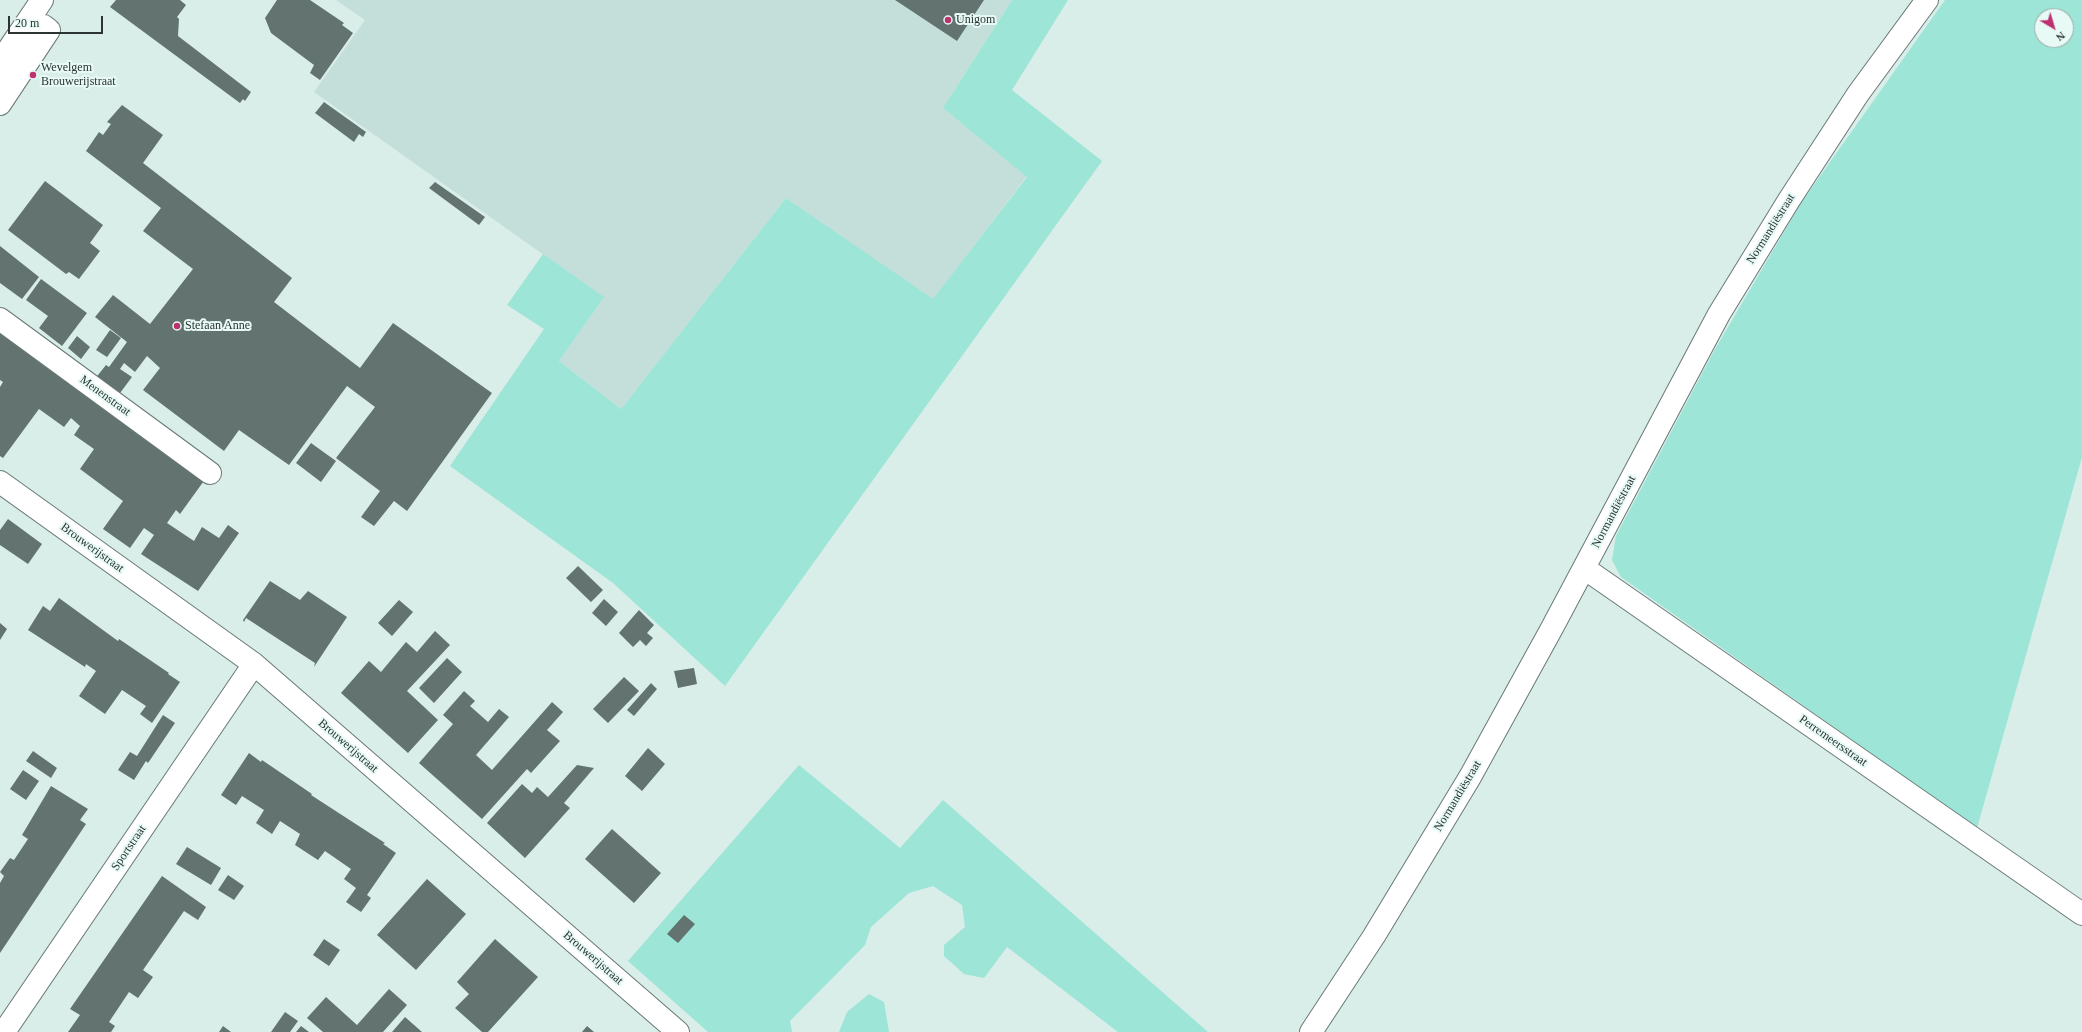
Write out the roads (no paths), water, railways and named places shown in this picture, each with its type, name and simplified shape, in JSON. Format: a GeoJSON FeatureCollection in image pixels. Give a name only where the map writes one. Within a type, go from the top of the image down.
{"type":"FeatureCollection","features":[{"type":"Feature","properties":{"kind":"street"},"geometry":{"type":"LineString","coordinates":[[0,62],[42,0]]}},
{"type":"Feature","properties":{"kind":"street","name":"Normandiëstraat"},"geometry":{"type":"LineString","coordinates":[[1311,1032],[1374,936],[1470,777],[1584,568],[1719,314],[1789,200],[1858,94],[1927,0]]}},
{"type":"Feature","properties":{"kind":"street"},"geometry":{"type":"LineString","coordinates":[[0,86],[40,27],[44,26],[49,30],[0,104]]}},
{"type":"Feature","properties":{"kind":"street","name":"Menenstraat"},"geometry":{"type":"LineString","coordinates":[[0,319],[210,473]]}},
{"type":"Feature","properties":{"kind":"street","name":"Brouwerijstraat"},"geometry":{"type":"LineString","coordinates":[[0,482],[254,664],[678,1032]]}},
{"type":"Feature","properties":{"kind":"street","name":"Perremeersstraat"},"geometry":{"type":"LineString","coordinates":[[1584,568],[2082,914]]}},
{"type":"Feature","properties":{"kind":"street","name":"Sportstraat"},"geometry":{"type":"LineString","coordinates":[[4,1032],[254,664]]}},
{"type":"Feature","properties":{"kind":"place","name":"Unigom"},"geometry":{"type":"Point","coordinates":[948,20]}},
{"type":"Feature","properties":{"kind":"place","name":"Wevelgem Brouwerijstraat"},"geometry":{"type":"Point","coordinates":[33,75]}},
{"type":"Feature","properties":{"kind":"place","name":"Stefaan Anne"},"geometry":{"type":"Point","coordinates":[177,326]}}]}
